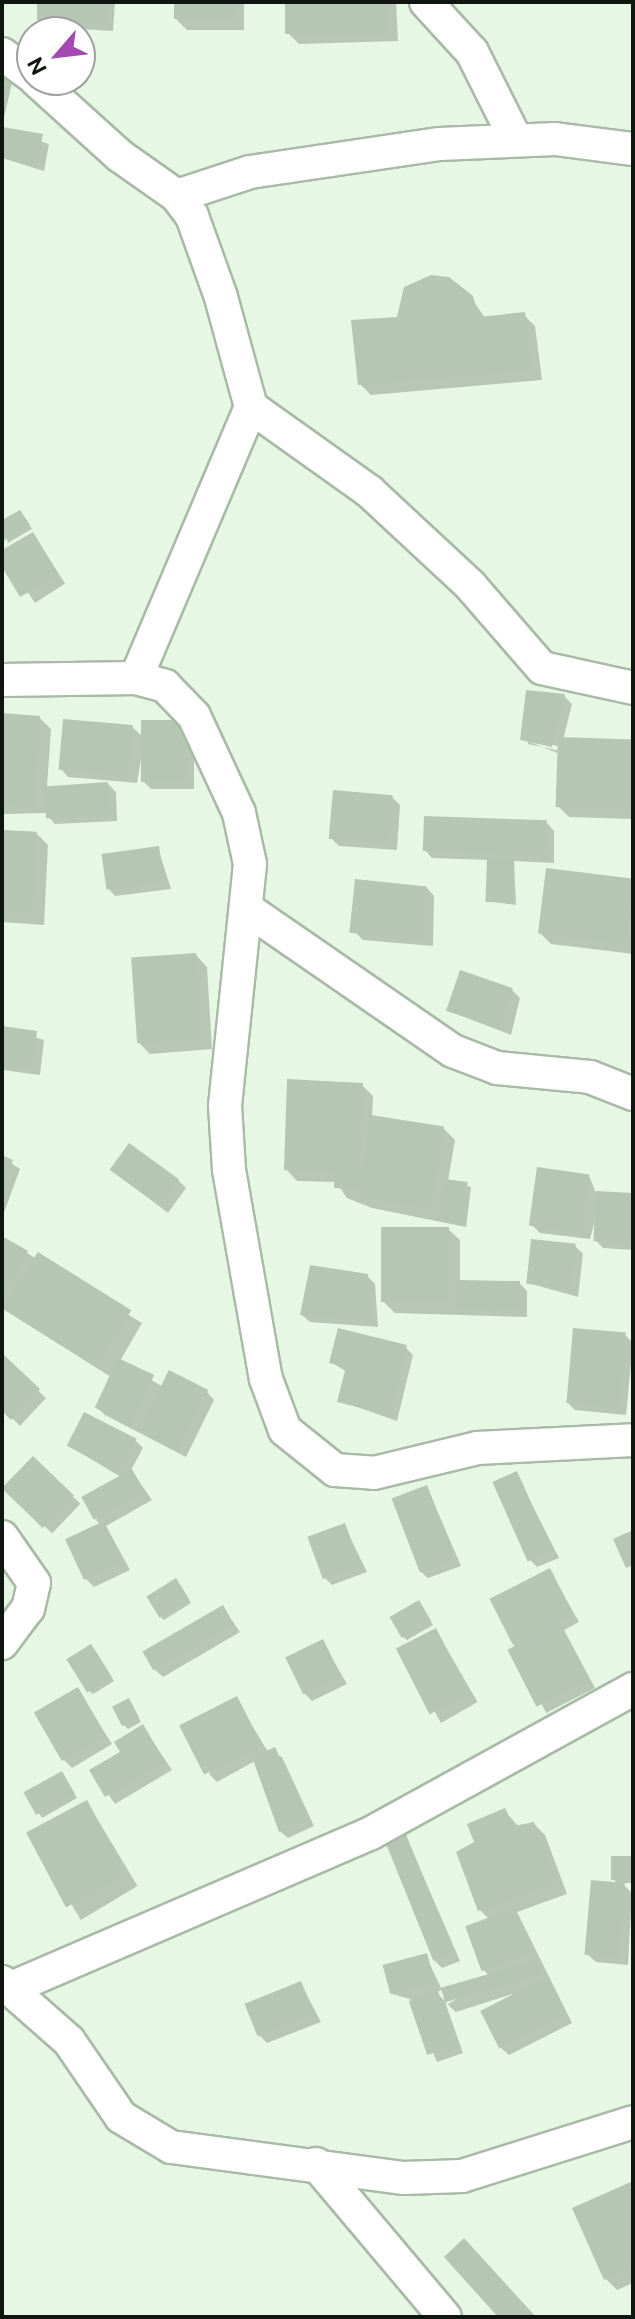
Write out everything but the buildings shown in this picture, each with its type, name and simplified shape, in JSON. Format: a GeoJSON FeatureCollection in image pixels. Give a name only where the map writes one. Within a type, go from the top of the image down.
{"type":"FeatureCollection","features":[{"type":"Feature","properties":{"kind":"street"},"geometry":{"type":"LineString","coordinates":[[426,2],[472,52],[516,140]]}},
{"type":"Feature","properties":{"kind":"street"},"geometry":{"type":"LineString","coordinates":[[54,96],[120,156],[177,196],[192,216],[221,297],[251,407],[136,678]]}},
{"type":"Feature","properties":{"kind":"street"},"geometry":{"type":"LineString","coordinates":[[177,196],[287,165],[516,140],[633,149]]}},
{"type":"Feature","properties":{"kind":"street"},"geometry":{"type":"LineString","coordinates":[[251,407],[370,492],[470,585],[542,668],[570,680],[633,688]]}},
{"type":"Feature","properties":{"kind":"street"},"geometry":{"type":"LineString","coordinates":[[2,680],[136,678],[165,686],[194,716],[218,758],[250,864],[225,1106],[229,1170],[266,1379],[285,1430],[335,1470],[374,1473],[477,1448],[633,1440]]}},
{"type":"Feature","properties":{"kind":"street"},"geometry":{"type":"LineString","coordinates":[[247,909],[453,1051],[497,1068],[590,1077],[633,1094]]}},
{"type":"Feature","properties":{"kind":"street"},"geometry":{"type":"LineString","coordinates":[[2,1537],[34,1583],[28,1608],[2,1643]]}},
{"type":"Feature","properties":{"kind":"street"},"geometry":{"type":"LineString","coordinates":[[633,1689],[371,1833],[6,1985],[69,2041],[121,2117],[171,2147],[404,2178],[462,2176],[633,2122]]}},
{"type":"Feature","properties":{"kind":"street"},"geometry":{"type":"LineString","coordinates":[[316,2164],[445,2317]]}}]}
